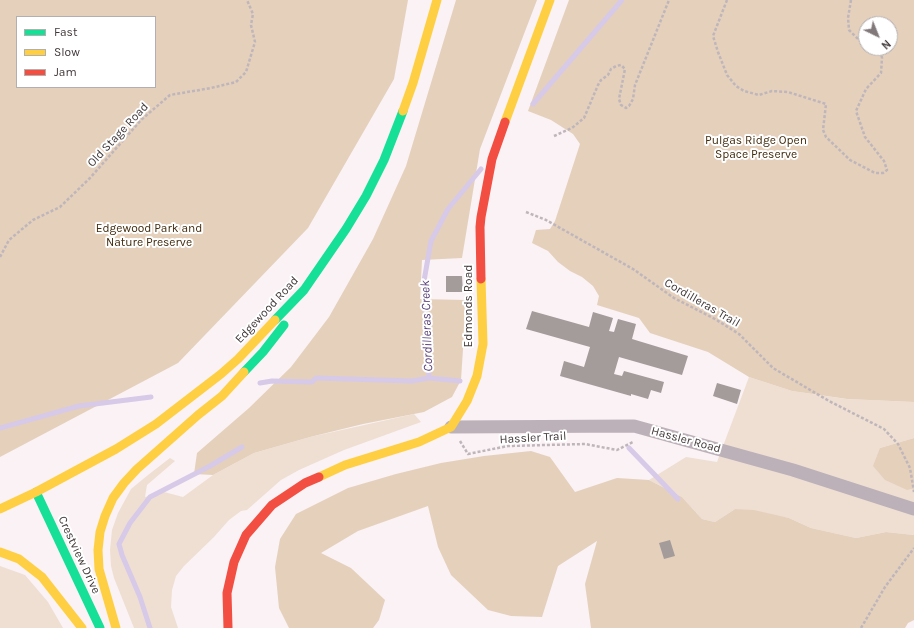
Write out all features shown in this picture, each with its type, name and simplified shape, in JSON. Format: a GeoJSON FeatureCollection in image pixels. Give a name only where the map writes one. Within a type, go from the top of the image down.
{"type":"FeatureCollection","features":[{"type":"Feature","properties":{"kind":"main road","name":"Edgewood Road"},"geometry":{"type":"LineString","coordinates":[[0,509],[36,492],[116,449],[156,424],[196,394],[238,358],[304,290],[346,230],[366,196],[384,160],[413,83],[437,0]]}},
{"type":"Feature","properties":{"kind":"main road","name":"Edmonds Road"},"geometry":{"type":"LineString","coordinates":[[450,428],[467,402],[477,376],[484,344],[481,217],[492,159],[550,0]]}},
{"type":"Feature","properties":{"kind":"main road"},"geometry":{"type":"LineString","coordinates":[[116,628],[99,569],[98,550],[100,532],[113,498],[124,483],[137,470],[198,415],[222,396],[242,375],[284,326],[304,290]]}},
{"type":"Feature","properties":{"kind":"main road"},"geometry":{"type":"LineString","coordinates":[[228,628],[227,593],[234,562],[246,535],[272,504],[305,483],[345,465],[419,442],[450,428]]}},
{"type":"Feature","properties":{"kind":"main road","name":"Crestview Drive"},"geometry":{"type":"LineString","coordinates":[[36,492],[100,628]]}},
{"type":"Feature","properties":{"kind":"main road"},"geometry":{"type":"LineString","coordinates":[[0,552],[19,559],[42,577],[82,628]]}},
{"type":"Feature","properties":{"kind":"street","name":"Hassler Road"},"geometry":{"type":"LineString","coordinates":[[450,428],[634,426],[793,470],[914,509]]}},
{"type":"Feature","properties":{"kind":"path","name":"Old Stage Road"},"geometry":{"type":"LineString","coordinates":[[0,257],[9,240],[33,220],[60,207],[90,178],[141,120],[170,95],[236,82],[246,72],[255,42],[251,25],[253,14],[247,0]]}},
{"type":"Feature","properties":{"kind":"path"},"geometry":{"type":"LineString","coordinates":[[554,136],[572,128],[584,118],[601,80],[608,75],[611,69],[616,66],[621,65],[625,69],[619,99],[621,105],[626,108],[629,106],[633,99],[635,85],[669,0]]}},
{"type":"Feature","properties":{"kind":"path"},"geometry":{"type":"LineString","coordinates":[[727,0],[713,36],[727,75],[736,86],[744,92],[759,95],[772,91],[788,92],[826,104],[822,130],[826,137],[850,160],[875,173],[883,173],[887,170],[884,161],[865,137],[856,111],[866,89],[881,73],[882,56]]}},
{"type":"Feature","properties":{"kind":"path"},"geometry":{"type":"LineString","coordinates":[[851,0],[848,18],[849,30],[858,39]]}},
{"type":"Feature","properties":{"kind":"path","name":"Cordilleras Trail"},"geometry":{"type":"LineString","coordinates":[[526,212],[546,220],[633,269],[674,298],[715,318],[739,334],[773,368],[828,401],[884,429],[898,444],[910,468],[914,492]]}},
{"type":"Feature","properties":{"kind":"path","name":"Hassler Trail"},"geometry":{"type":"LineString","coordinates":[[450,428],[468,454],[508,446],[585,444],[617,450],[628,444]]}},
{"type":"Feature","properties":{"kind":"path"},"geometry":{"type":"LineString","coordinates":[[861,628],[885,587],[914,548]]}},
{"type":"Feature","properties":{"kind":"shaded area"},"geometry":{"type":"Polygon","coordinates":[[[749,377],[792,391],[846,399],[914,402],[914,438],[880,448],[907,490],[914,489],[914,535],[886,532],[856,538],[811,528],[789,518],[735,509],[715,522],[702,519],[682,497],[649,480],[686,457],[717,462],[749,377]]]}},
{"type":"Feature","properties":{"kind":"shaded area"},"geometry":{"type":"Polygon","coordinates":[[[414,414],[421,422],[344,450],[299,470],[281,480],[247,510],[241,511],[229,520],[176,576],[172,590],[171,607],[178,628],[134,628],[114,578],[111,566],[110,550],[112,530],[118,513],[131,489],[170,458],[175,461],[147,485],[145,497],[164,492],[183,497],[213,475],[254,453],[310,437],[414,414]]]}},
{"type":"Feature","properties":{"kind":"shaded area"},"geometry":{"type":"Polygon","coordinates":[[[0,566],[25,575],[48,602],[63,628],[0,628],[0,566]]]}},
{"type":"Feature","properties":{"kind":"green space","name":"Edgewood Park and Nature Preserve"},"geometry":{"type":"Polygon","coordinates":[[[0,0],[408,0],[394,79],[308,228],[178,363],[0,457],[0,0]]]}},
{"type":"Feature","properties":{"kind":"green space"},"geometry":{"type":"Polygon","coordinates":[[[456,0],[537,0],[480,149],[462,258],[422,260],[420,299],[465,300],[461,380],[452,397],[424,412],[363,424],[254,453],[213,475],[194,474],[197,453],[249,408],[291,367],[329,317],[373,239],[406,166],[456,0]]]}},
{"type":"Feature","properties":{"kind":"green space","name":"Pulgas Ridge Open Space Preserve"},"geometry":{"type":"Polygon","coordinates":[[[569,0],[914,0],[914,402],[847,399],[792,391],[749,377],[708,352],[650,333],[639,318],[597,305],[599,296],[593,286],[582,277],[570,271],[558,262],[548,251],[532,243],[536,230],[550,229],[555,221],[580,144],[573,134],[551,120],[528,111],[569,0]]]}},
{"type":"Feature","properties":{"kind":"green space"},"geometry":{"type":"Polygon","coordinates":[[[914,438],[914,489],[907,490],[885,480],[873,466],[880,448],[914,438]]]}},
{"type":"Feature","properties":{"kind":"green space"},"geometry":{"type":"Polygon","coordinates":[[[531,451],[550,457],[575,492],[617,478],[649,480],[682,497],[702,519],[715,522],[735,509],[754,510],[789,518],[811,528],[856,538],[886,532],[914,535],[914,620],[908,623],[905,628],[591,628],[585,584],[597,541],[558,566],[542,617],[511,616],[488,610],[451,575],[438,547],[428,506],[358,531],[321,553],[351,568],[385,600],[379,620],[373,628],[289,628],[279,608],[275,567],[280,539],[296,514],[348,488],[396,474],[441,463],[484,456],[531,451]]]}},
{"type":"Feature","properties":{"kind":"building"},"geometry":{"type":"Polygon","coordinates":[[[446,276],[462,276],[463,292],[446,292],[446,276]]]}},
{"type":"Feature","properties":{"kind":"building"},"geometry":{"type":"Polygon","coordinates":[[[532,311],[589,327],[593,312],[613,318],[609,331],[614,332],[618,319],[636,324],[632,339],[688,356],[682,375],[619,357],[614,374],[622,376],[624,371],[664,382],[661,393],[651,390],[648,399],[631,394],[631,396],[560,376],[564,361],[584,367],[590,347],[526,329],[532,311]]]}},
{"type":"Feature","properties":{"kind":"building"},"geometry":{"type":"Polygon","coordinates":[[[717,383],[741,390],[737,404],[713,396],[717,383]]]}},
{"type":"Feature","properties":{"kind":"building"},"geometry":{"type":"Polygon","coordinates":[[[670,540],[675,556],[664,559],[659,543],[670,540]]]}},
{"type":"Feature","properties":{"kind":"waterway","name":"Cordilleras Creek"},"geometry":{"type":"LineString","coordinates":[[533,104],[622,0]]}},
{"type":"Feature","properties":{"kind":"waterway","name":"Cordilleras Creek"},"geometry":{"type":"LineString","coordinates":[[429,378],[424,281],[431,241],[448,209],[481,169]]}},
{"type":"Feature","properties":{"kind":"waterway","name":"Cordilleras Creek"},"geometry":{"type":"LineString","coordinates":[[260,383],[272,381],[312,382],[316,378],[412,381],[429,378],[460,381]]}},
{"type":"Feature","properties":{"kind":"waterway","name":"Cordilleras Creek"},"geometry":{"type":"LineString","coordinates":[[0,428],[79,406],[151,397]]}},
{"type":"Feature","properties":{"kind":"waterway"},"geometry":{"type":"LineString","coordinates":[[150,628],[140,597],[122,555],[119,544],[130,523],[150,497],[210,466],[242,447]]}},
{"type":"Feature","properties":{"kind":"waterway"},"geometry":{"type":"LineString","coordinates":[[629,448],[678,499]]}},
{"type":"Feature","properties":{"kind":"traffic: fast"},"geometry":{"type":"LineString","coordinates":[[275,320],[304,290],[346,229],[366,196],[384,160],[403,111]]}},
{"type":"Feature","properties":{"kind":"traffic: fast"},"geometry":{"type":"LineString","coordinates":[[244,372],[263,352],[284,325]]}},
{"type":"Feature","properties":{"kind":"traffic: fast"},"geometry":{"type":"LineString","coordinates":[[36,492],[100,628]]}},
{"type":"Feature","properties":{"kind":"traffic: slow"},"geometry":{"type":"LineString","coordinates":[[403,111],[413,83],[437,0]]}},
{"type":"Feature","properties":{"kind":"traffic: slow"},"geometry":{"type":"LineString","coordinates":[[505,122],[550,0]]}},
{"type":"Feature","properties":{"kind":"traffic: slow"},"geometry":{"type":"LineString","coordinates":[[319,477],[345,465],[419,442],[451,427],[467,401],[477,376],[483,344],[481,279]]}},
{"type":"Feature","properties":{"kind":"traffic: slow"},"geometry":{"type":"LineString","coordinates":[[0,509],[36,492],[116,449],[156,424],[221,374],[238,359],[275,320]]}},
{"type":"Feature","properties":{"kind":"traffic: slow"},"geometry":{"type":"LineString","coordinates":[[116,628],[99,569],[98,550],[100,532],[113,498],[137,469],[198,415],[222,396],[244,372]]}},
{"type":"Feature","properties":{"kind":"traffic: slow"},"geometry":{"type":"LineString","coordinates":[[0,552],[19,559],[42,577],[82,628]]}},
{"type":"Feature","properties":{"kind":"traffic: jam"},"geometry":{"type":"LineString","coordinates":[[481,279],[481,217],[492,159],[505,122]]}},
{"type":"Feature","properties":{"kind":"traffic: jam"},"geometry":{"type":"LineString","coordinates":[[228,628],[227,593],[234,562],[246,535],[272,505],[305,483],[319,477]]}}]}
